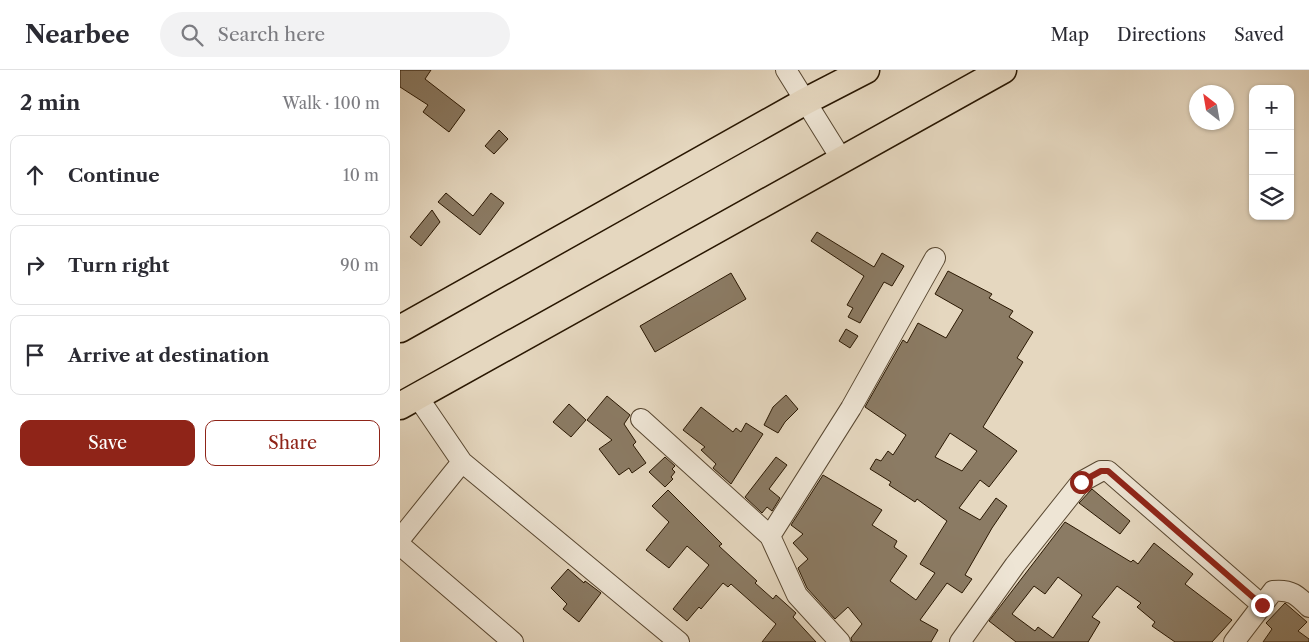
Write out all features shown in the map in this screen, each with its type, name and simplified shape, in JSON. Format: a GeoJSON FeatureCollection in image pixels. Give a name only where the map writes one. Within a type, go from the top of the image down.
{"type":"FeatureCollection","features":[{"type":"Feature","properties":{"kind":"main road"},"geometry":{"type":"LineString","coordinates":[[400,329],[804,102],[866,70]]}},
{"type":"Feature","properties":{"kind":"main road"},"geometry":{"type":"LineString","coordinates":[[409,401],[1003,70]]}},
{"type":"Feature","properties":{"kind":"street"},"geometry":{"type":"LineString","coordinates":[[786,70],[804,102],[842,160]]}},
{"type":"Feature","properties":{"kind":"street"},"geometry":{"type":"LineString","coordinates":[[770,536],[851,408],[935,258]]}},
{"type":"Feature","properties":{"kind":"street"},"geometry":{"type":"LineString","coordinates":[[409,401],[462,462],[679,642]]}},
{"type":"Feature","properties":{"kind":"street"},"geometry":{"type":"LineString","coordinates":[[641,419],[770,536],[797,594],[840,642]]}},
{"type":"Feature","properties":{"kind":"street"},"geometry":{"type":"LineString","coordinates":[[400,539],[462,462]]}},
{"type":"Feature","properties":{"kind":"street"},"geometry":{"type":"LineString","coordinates":[[960,642],[1015,564],[1081,482],[1101,471],[1108,471],[1262,605]]}},
{"type":"Feature","properties":{"kind":"street"},"geometry":{"type":"LineString","coordinates":[[400,544],[513,642]]}},
{"type":"Feature","properties":{"kind":"street"},"geometry":{"type":"LineString","coordinates":[[1234,642],[1273,592],[1284,590],[1294,592],[1309,607]]}},
{"type":"Feature","properties":{"kind":"building"},"geometry":{"type":"Polygon","coordinates":[[[400,70],[431,70],[425,79],[465,110],[449,132],[423,112],[428,105],[400,87],[400,70]]]}},
{"type":"Feature","properties":{"kind":"building"},"geometry":{"type":"Polygon","coordinates":[[[499,130],[508,139],[494,154],[485,146],[499,130]]]}},
{"type":"Feature","properties":{"kind":"building"},"geometry":{"type":"Polygon","coordinates":[[[446,193],[473,216],[491,193],[504,203],[480,235],[438,202],[446,193]]]}},
{"type":"Feature","properties":{"kind":"building"},"geometry":{"type":"Polygon","coordinates":[[[432,210],[440,222],[421,246],[410,237],[432,210]]]}},
{"type":"Feature","properties":{"kind":"building"},"geometry":{"type":"Polygon","coordinates":[[[817,232],[874,267],[882,253],[904,266],[892,286],[884,282],[860,323],[848,317],[853,308],[847,305],[864,276],[811,241],[817,232]]]}},
{"type":"Feature","properties":{"kind":"building"},"geometry":{"type":"Polygon","coordinates":[[[948,271],[992,294],[989,298],[1013,311],[1009,317],[1033,332],[1017,358],[1023,362],[983,427],[1017,451],[989,487],[980,480],[959,508],[980,520],[996,498],[1007,506],[965,575],[972,579],[962,593],[947,583],[920,620],[938,630],[931,642],[852,642],[851,638],[862,624],[848,607],[835,619],[807,588],[798,568],[808,559],[793,543],[803,534],[791,525],[823,475],[882,510],[872,525],[897,541],[894,547],[907,556],[890,581],[916,600],[935,573],[920,564],[947,521],[917,499],[915,502],[889,485],[891,482],[870,469],[876,459],[881,461],[888,451],[893,455],[906,435],[865,407],[903,340],[907,343],[918,323],[946,338],[963,310],[935,294],[948,271]],[[950,433],[935,457],[962,471],[977,451],[950,433]]]}},
{"type":"Feature","properties":{"kind":"building"},"geometry":{"type":"Polygon","coordinates":[[[731,273],[746,299],[655,352],[640,326],[731,273]]]}},
{"type":"Feature","properties":{"kind":"building"},"geometry":{"type":"Polygon","coordinates":[[[846,329],[858,336],[850,348],[839,341],[846,329]]]}},
{"type":"Feature","properties":{"kind":"building"},"geometry":{"type":"Polygon","coordinates":[[[786,395],[798,409],[785,422],[778,433],[764,425],[773,407],[786,395]]]}},
{"type":"Feature","properties":{"kind":"building"},"geometry":{"type":"Polygon","coordinates":[[[607,396],[630,415],[624,424],[636,442],[633,445],[646,463],[632,473],[629,468],[619,475],[599,449],[612,440],[587,420],[607,396]]]}},
{"type":"Feature","properties":{"kind":"building"},"geometry":{"type":"Polygon","coordinates":[[[569,404],[586,420],[571,437],[553,422],[569,404]]]}},
{"type":"Feature","properties":{"kind":"building"},"geometry":{"type":"Polygon","coordinates":[[[701,407],[733,432],[736,428],[741,432],[746,423],[763,434],[731,484],[713,468],[716,464],[701,450],[705,447],[683,430],[701,407]]]}},
{"type":"Feature","properties":{"kind":"building"},"geometry":{"type":"Polygon","coordinates":[[[665,457],[675,466],[672,469],[675,472],[671,477],[673,479],[665,487],[649,472],[665,457]]]}},
{"type":"Feature","properties":{"kind":"building"},"geometry":{"type":"Polygon","coordinates":[[[776,457],[787,465],[769,489],[780,498],[772,511],[767,507],[762,513],[745,497],[776,457]]]}},
{"type":"Feature","properties":{"kind":"building"},"geometry":{"type":"Polygon","coordinates":[[[1092,489],[1130,521],[1120,534],[1079,503],[1092,489]]]}},
{"type":"Feature","properties":{"kind":"building"},"geometry":{"type":"Polygon","coordinates":[[[668,490],[722,544],[719,546],[757,581],[755,583],[773,599],[776,595],[796,613],[793,617],[816,642],[762,642],[776,624],[731,584],[728,587],[723,583],[701,609],[699,607],[687,621],[673,609],[709,565],[687,546],[669,568],[646,550],[669,522],[652,506],[668,490]]]}},
{"type":"Feature","properties":{"kind":"building"},"geometry":{"type":"Polygon","coordinates":[[[1065,522],[1131,562],[1133,560],[1138,564],[1154,543],[1193,574],[1185,584],[1232,620],[1212,642],[1175,642],[1152,626],[1155,622],[1137,607],[1141,603],[1117,586],[1092,617],[1100,622],[1088,642],[1016,642],[989,621],[1065,522]],[[1058,577],[1045,594],[1034,586],[1012,614],[1035,631],[1038,627],[1053,638],[1082,595],[1058,577]]]}},
{"type":"Feature","properties":{"kind":"building"},"geometry":{"type":"Polygon","coordinates":[[[568,569],[584,583],[585,581],[601,593],[579,622],[563,609],[567,604],[551,588],[568,569]]]}},
{"type":"Feature","properties":{"kind":"building"},"geometry":{"type":"Polygon","coordinates":[[[1285,603],[1307,622],[1298,631],[1309,639],[1309,642],[1263,642],[1272,629],[1266,623],[1285,603]]]}},
{"type":"Feature","properties":{"kind":"route"},"geometry":{"type":"LineString","coordinates":[[1081,482],[1101,471],[1108,471],[1262,605]]}}]}
